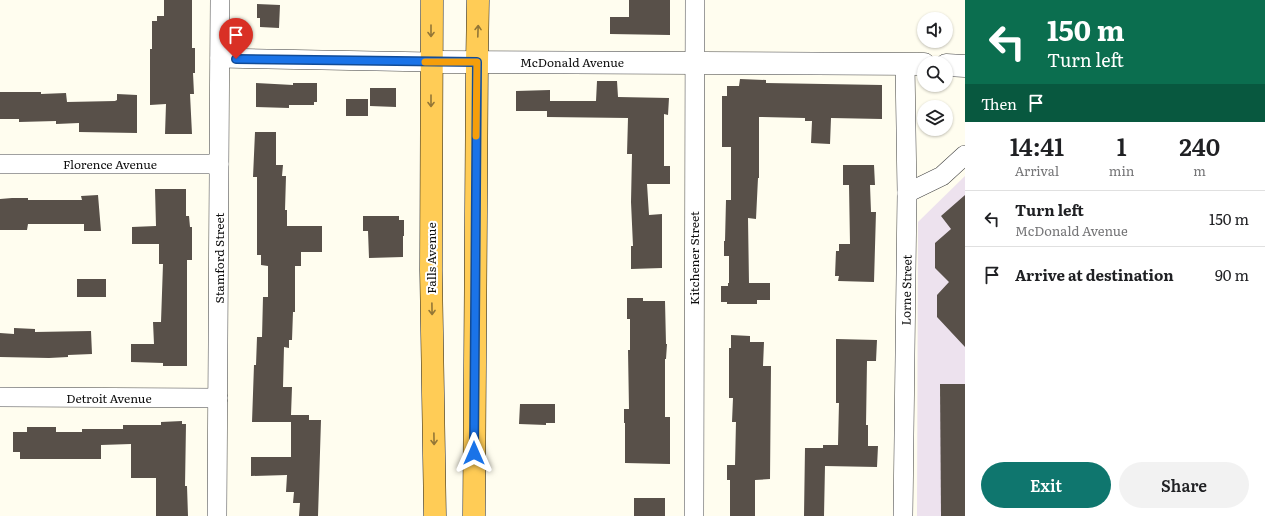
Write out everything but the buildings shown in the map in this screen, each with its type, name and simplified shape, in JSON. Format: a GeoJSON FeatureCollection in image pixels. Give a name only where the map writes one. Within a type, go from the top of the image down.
{"type":"FeatureCollection","features":[{"type":"Feature","properties":{"kind":"highway","name":"Falls Avenue"},"geometry":{"type":"LineString","coordinates":[[432,0],[431,270],[435,516]]}},
{"type":"Feature","properties":{"kind":"highway"},"geometry":{"type":"LineString","coordinates":[[474,516],[478,0]]}},
{"type":"Feature","properties":{"kind":"street","name":"Stamford Street"},"geometry":{"type":"LineString","coordinates":[[217,516],[220,0]]}},
{"type":"Feature","properties":{"kind":"street","name":"Kitchener Street"},"geometry":{"type":"LineString","coordinates":[[694,516],[695,0]]}},
{"type":"Feature","properties":{"kind":"street","name":"McDonald Avenue"},"geometry":{"type":"LineString","coordinates":[[220,58],[431,62],[915,64]]}},
{"type":"Feature","properties":{"kind":"street","name":"Lorne Street"},"geometry":{"type":"LineString","coordinates":[[903,516],[907,193],[915,64]]}},
{"type":"Feature","properties":{"kind":"street"},"geometry":{"type":"LineString","coordinates":[[953,65],[965,66]]}},
{"type":"Feature","properties":{"kind":"street"},"geometry":{"type":"LineString","coordinates":[[907,193],[942,176],[965,155]]}},
{"type":"Feature","properties":{"kind":"street","name":"Florence Avenue"},"geometry":{"type":"LineString","coordinates":[[0,164],[219,164]]}},
{"type":"Feature","properties":{"kind":"street","name":"Detroit Avenue"},"geometry":{"type":"LineString","coordinates":[[0,398],[218,398]]}},
{"type":"Feature","properties":{"kind":"shaded area"},"geometry":{"type":"Polygon","coordinates":[[[965,176],[965,516],[917,516],[918,222],[965,176]]]}},
{"type":"Feature","properties":{"kind":"slow traffic"},"geometry":{"type":"LineString","coordinates":[[425,62],[477,62],[476,136]]}},
{"type":"Feature","properties":{"kind":"route"},"geometry":{"type":"LineString","coordinates":[[236,59],[477,62],[474,453]]}}]}
